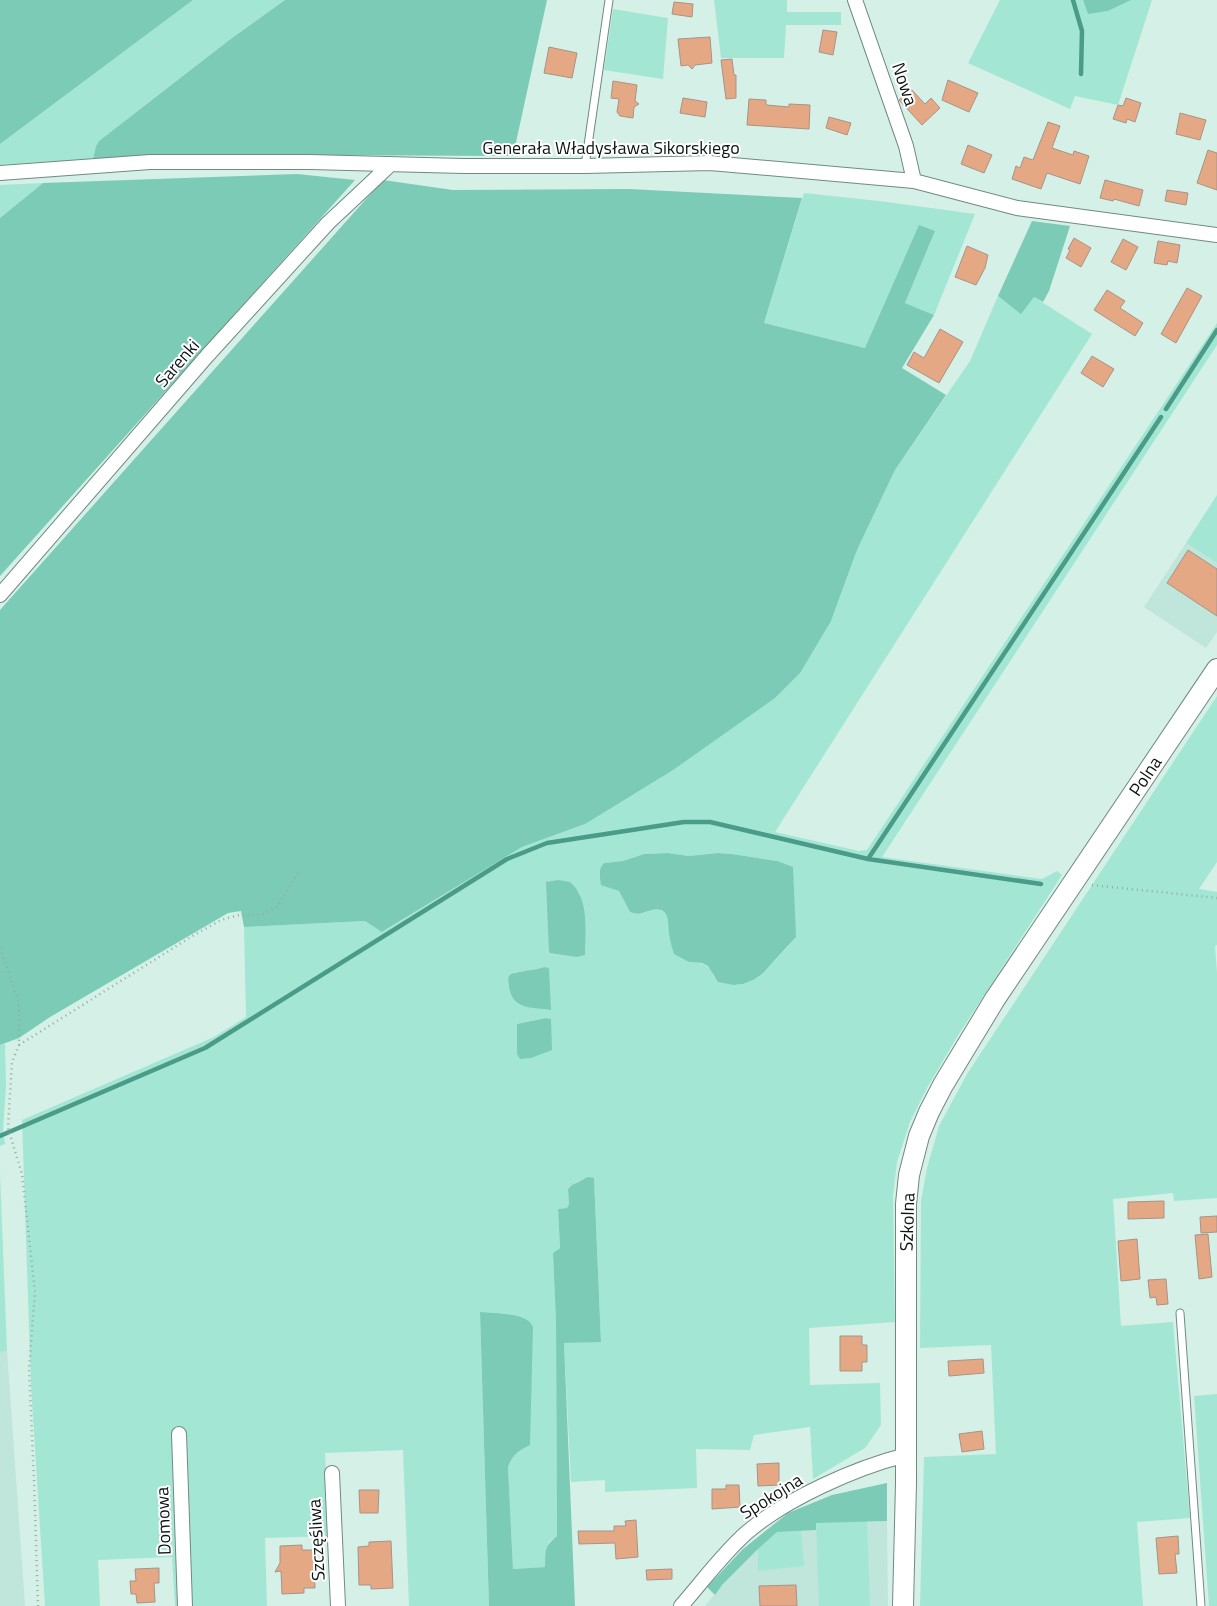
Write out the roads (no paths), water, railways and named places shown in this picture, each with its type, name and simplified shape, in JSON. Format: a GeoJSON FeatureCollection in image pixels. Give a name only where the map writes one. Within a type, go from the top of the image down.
{"type":"FeatureCollection","features":[{"type":"Feature","properties":{"kind":"street","name":"Nowa"},"geometry":{"type":"LineString","coordinates":[[855,0],[906,146],[914,181]]}},
{"type":"Feature","properties":{"kind":"street","name":"Generała Władysława Sikorskiego"},"geometry":{"type":"LineString","coordinates":[[0,173],[150,162],[586,166],[710,163],[914,181],[1017,208],[1217,235]]}},
{"type":"Feature","properties":{"kind":"street","name":"Sarenki"},"geometry":{"type":"LineString","coordinates":[[0,595],[207,356],[328,222],[392,164]]}},
{"type":"Feature","properties":{"kind":"street","name":"Polna"},"geometry":{"type":"LineString","coordinates":[[1073,883],[1217,669]]}},
{"type":"Feature","properties":{"kind":"street","name":"Szkolna"},"geometry":{"type":"LineString","coordinates":[[902,1606],[906,1455],[906,1204],[909,1175],[914,1153],[924,1124],[943,1085],[996,999],[1073,883]]}},
{"type":"Feature","properties":{"kind":"street","name":"Domowa"},"geometry":{"type":"LineString","coordinates":[[178,1434],[185,1606]]}},
{"type":"Feature","properties":{"kind":"street","name":"Spokojna"},"geometry":{"type":"LineString","coordinates":[[681,1606],[731,1548],[757,1524],[796,1500],[846,1475],[866,1466],[906,1455]]}},
{"type":"Feature","properties":{"kind":"street","name":"Szczęśliwa"},"geometry":{"type":"LineString","coordinates":[[332,1473],[338,1606]]}},
{"type":"Feature","properties":{"kind":"lane"},"geometry":{"type":"LineString","coordinates":[[586,166],[609,0]]}},
{"type":"Feature","properties":{"kind":"lane"},"geometry":{"type":"LineString","coordinates":[[1180,1312],[1201,1606]]}},
{"type":"Feature","properties":{"kind":"waterway"},"geometry":{"type":"LineString","coordinates":[[1073,0],[1082,31],[1081,74]]}},
{"type":"Feature","properties":{"kind":"waterway"},"geometry":{"type":"LineString","coordinates":[[1166,409],[1217,330]]}},
{"type":"Feature","properties":{"kind":"waterway"},"geometry":{"type":"LineString","coordinates":[[868,859],[1161,417]]}},
{"type":"Feature","properties":{"kind":"waterway"},"geometry":{"type":"LineString","coordinates":[[0,1136],[205,1048],[507,859],[547,843],[684,822],[710,822],[868,859],[1041,884]]}}]}
